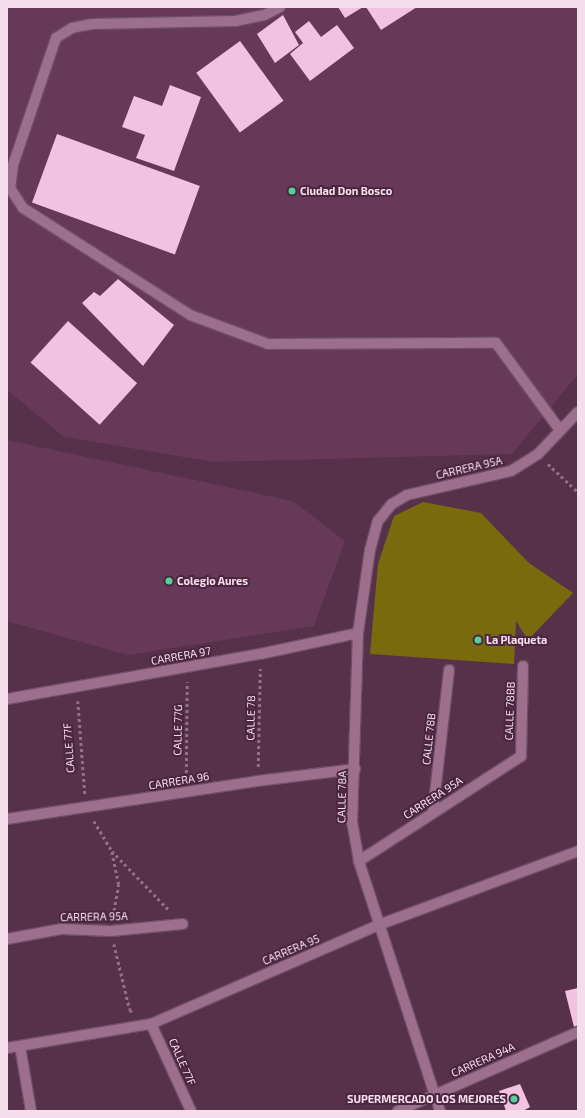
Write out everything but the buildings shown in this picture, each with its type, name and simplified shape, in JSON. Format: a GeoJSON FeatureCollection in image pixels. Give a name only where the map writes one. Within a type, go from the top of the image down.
{"type":"FeatureCollection","features":[{"type":"Feature","properties":{"kind":"street"},"geometry":{"type":"LineString","coordinates":[[280,7],[264,15],[235,21],[92,24],[72,28],[56,38],[13,165],[10,188],[23,208],[190,315],[268,344],[496,343],[560,430]]}},
{"type":"Feature","properties":{"kind":"street","name":"CARRERA 95A"},"geometry":{"type":"LineString","coordinates":[[378,521],[392,504],[407,495],[510,471],[538,454],[578,412]]}},
{"type":"Feature","properties":{"kind":"street","name":"CALLE 78A"},"geometry":{"type":"LineString","coordinates":[[378,521],[362,592],[358,633],[352,824],[359,861],[381,924],[440,1111]]}},
{"type":"Feature","properties":{"kind":"street","name":"CARRERA 97"},"geometry":{"type":"LineString","coordinates":[[7,699],[260,654],[358,633]]}},
{"type":"Feature","properties":{"kind":"street","name":"CALLE 78BB"},"geometry":{"type":"LineString","coordinates":[[521,756],[523,666]]}},
{"type":"Feature","properties":{"kind":"street","name":"CALLE 78B"},"geometry":{"type":"LineString","coordinates":[[433,811],[448,670]]}},
{"type":"Feature","properties":{"kind":"street","name":"CARRERA 95A"},"geometry":{"type":"LineString","coordinates":[[359,861],[433,811],[521,756]]}},
{"type":"Feature","properties":{"kind":"street","name":"CARRERA 96"},"geometry":{"type":"LineString","coordinates":[[7,819],[257,781],[354,770]]}},
{"type":"Feature","properties":{"kind":"street","name":"CARRERA 95"},"geometry":{"type":"LineString","coordinates":[[7,1048],[151,1024],[381,924],[578,851]]}},
{"type":"Feature","properties":{"kind":"street","name":"CARRERA 95A"},"geometry":{"type":"LineString","coordinates":[[7,939],[61,929],[111,931],[182,924]]}},
{"type":"Feature","properties":{"kind":"street","name":"CALLE 77F"},"geometry":{"type":"LineString","coordinates":[[151,1024],[191,1111]]}},
{"type":"Feature","properties":{"kind":"street","name":"CARRERA 94A"},"geometry":{"type":"LineString","coordinates":[[398,1111],[578,1032]]}},
{"type":"Feature","properties":{"kind":"street"},"geometry":{"type":"LineString","coordinates":[[20,1046],[31,1111]]}},
{"type":"Feature","properties":{"kind":"path"},"geometry":{"type":"LineString","coordinates":[[538,454],[578,492]]}},
{"type":"Feature","properties":{"kind":"path","name":"CALLE 78"},"geometry":{"type":"LineString","coordinates":[[257,781],[260,654]]}},
{"type":"Feature","properties":{"kind":"path","name":"CALLE 77G"},"geometry":{"type":"LineString","coordinates":[[186,792],[187,667]]}},
{"type":"Feature","properties":{"kind":"path","name":"CALLE 77F"},"geometry":{"type":"LineString","coordinates":[[77,687],[86,807]]}},
{"type":"Feature","properties":{"kind":"path"},"geometry":{"type":"LineString","coordinates":[[86,807],[112,851],[182,924]]}},
{"type":"Feature","properties":{"kind":"shaded area","name":"Ciudad Don Bosco"},"geometry":{"type":"Polygon","coordinates":[[[7,7],[578,7],[578,374],[512,454],[213,462],[64,437],[7,390],[7,7]]]}},
{"type":"Feature","properties":{"kind":"shaded area","name":"Colegio Aures"},"geometry":{"type":"Polygon","coordinates":[[[7,440],[293,501],[345,541],[314,626],[128,655],[7,621],[7,440]]]}},
{"type":"Feature","properties":{"kind":"shaded area"},"geometry":{"type":"Polygon","coordinates":[[[423,502],[481,513],[529,563],[573,593],[528,640],[516,621],[514,664],[370,654],[378,564],[394,516],[423,502]]]}},
{"type":"Feature","properties":{"kind":"place","name":"Ciudad Don Bosco"},"geometry":{"type":"Point","coordinates":[292,191]}},
{"type":"Feature","properties":{"kind":"place","name":"Colegio Aures"},"geometry":{"type":"Point","coordinates":[169,581]}},
{"type":"Feature","properties":{"kind":"place","name":"La Plaqueta"},"geometry":{"type":"Point","coordinates":[478,640]}},
{"type":"Feature","properties":{"kind":"place","name":"SUPERMERCADO LOS MEJORES"},"geometry":{"type":"Point","coordinates":[514,1099]}}]}
